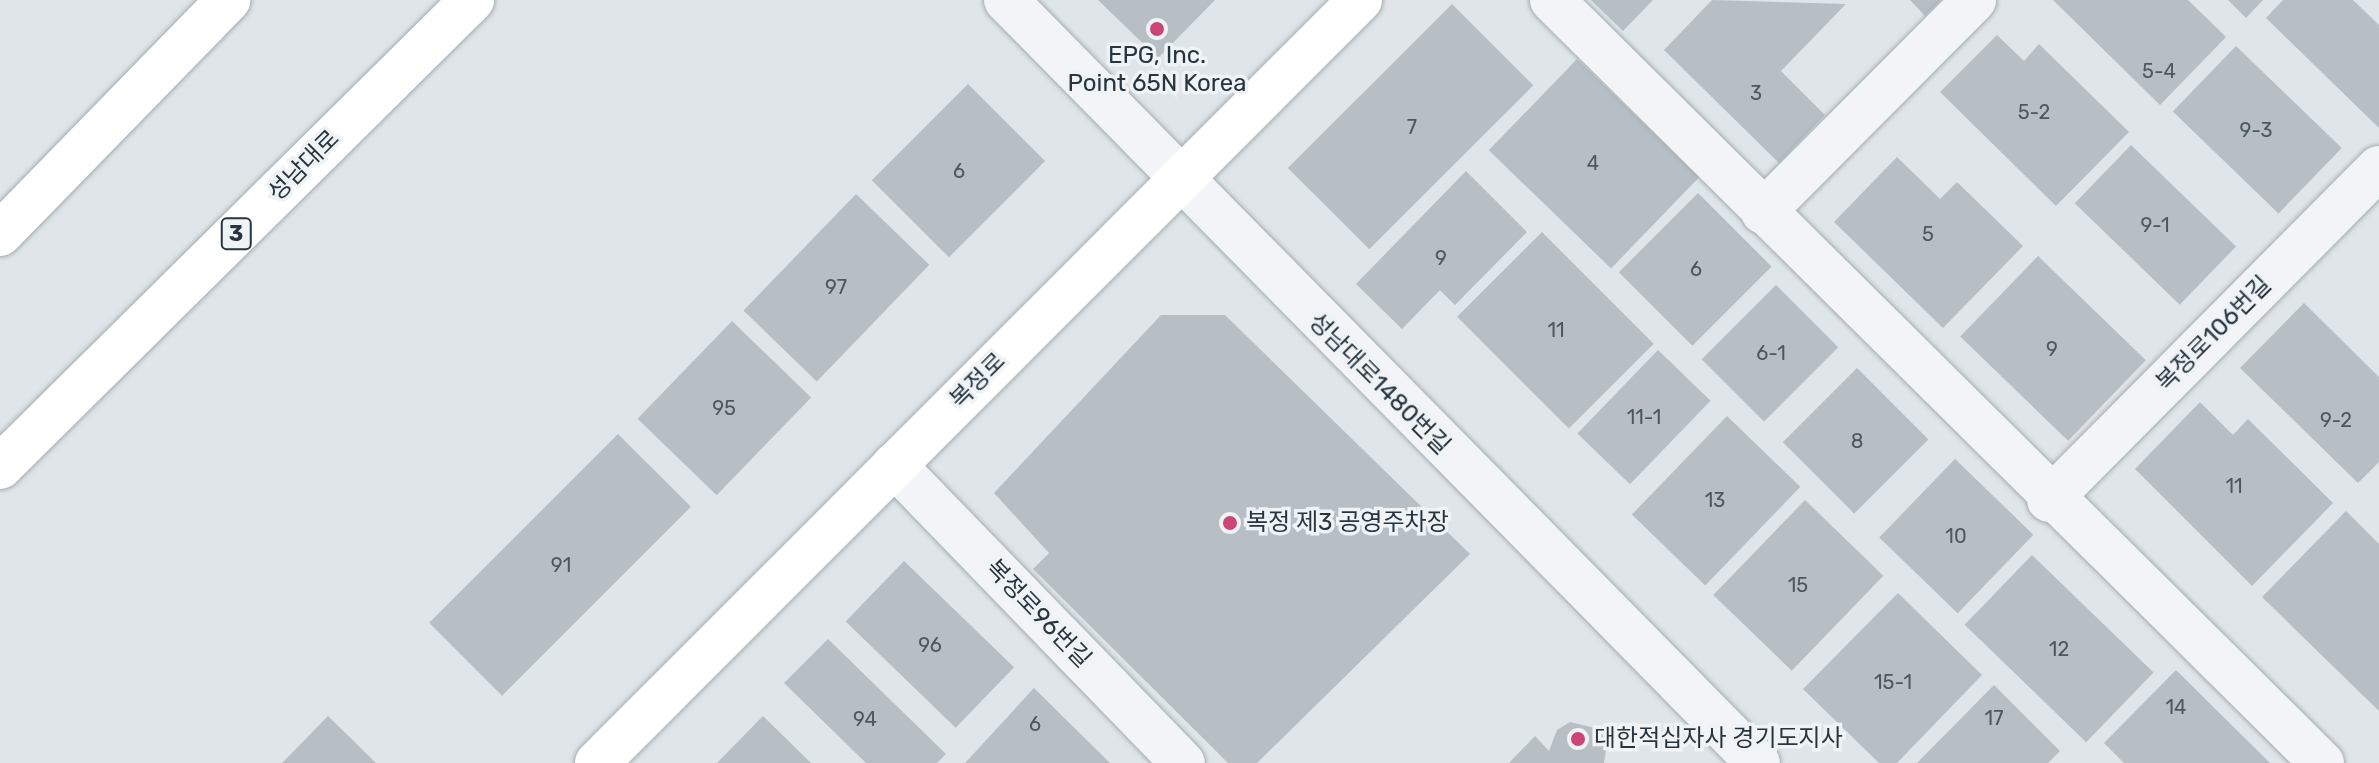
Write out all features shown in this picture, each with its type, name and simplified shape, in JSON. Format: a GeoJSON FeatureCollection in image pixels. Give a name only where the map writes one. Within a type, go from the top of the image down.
{"type":"FeatureCollection","features":[{"type":"Feature","properties":{"kind":"street"},"geometry":{"type":"LineString","coordinates":[[0,234],[228,0]]}},
{"type":"Feature","properties":{"kind":"street","name":"성남대로"},"geometry":{"type":"LineString","coordinates":[[0,467],[472,0]]}},
{"type":"Feature","properties":{"kind":"street","name":"성남대로1480번길"},"geometry":{"type":"LineString","coordinates":[[1006,0],[1177,181],[1758,763]]}},
{"type":"Feature","properties":{"kind":"street","name":"복정로"},"geometry":{"type":"LineString","coordinates":[[597,763],[1360,0]]}},
{"type":"Feature","properties":{"kind":"street"},"geometry":{"type":"LineString","coordinates":[[1552,0],[2049,500],[2322,763]]}},
{"type":"Feature","properties":{"kind":"street"},"geometry":{"type":"LineString","coordinates":[[1763,212],[1974,0]]}},
{"type":"Feature","properties":{"kind":"street","name":"복정로106번길"},"geometry":{"type":"LineString","coordinates":[[2049,500],[2379,168]]}},
{"type":"Feature","properties":{"kind":"street","name":"복정로96번길"},"geometry":{"type":"LineString","coordinates":[[894,465],[1183,763]]}},
{"type":"Feature","properties":{"kind":"building","name":"EPG, Inc. Point 65N Korea"},"geometry":{"type":"Polygon","coordinates":[[[1098,0],[1215,0],[1158,58],[1098,0]]]}},
{"type":"Feature","properties":{"kind":"building"},"geometry":{"type":"Polygon","coordinates":[[[1591,0],[1653,0],[1623,31],[1591,0]]]}},
{"type":"Feature","properties":{"kind":"building"},"geometry":{"type":"Polygon","coordinates":[[[1712,0],[1846,4],[1781,71],[1825,115],[1779,163],[1664,50],[1712,0]]]}},
{"type":"Feature","properties":{"kind":"building"},"geometry":{"type":"Polygon","coordinates":[[[1910,0],[1941,0],[1925,16],[1910,0]]]}},
{"type":"Feature","properties":{"kind":"building"},"geometry":{"type":"Polygon","coordinates":[[[2053,0],[2188,0],[2226,37],[2160,105],[2053,0]]]}},
{"type":"Feature","properties":{"kind":"building"},"geometry":{"type":"Polygon","coordinates":[[[2228,0],[2263,0],[2246,18],[2228,0]]]}},
{"type":"Feature","properties":{"kind":"building"},"geometry":{"type":"Polygon","coordinates":[[[2283,0],[2353,0],[2379,25],[2379,128],[2266,18],[2283,0]]]}},
{"type":"Feature","properties":{"kind":"building"},"geometry":{"type":"Polygon","coordinates":[[[1452,4],[1533,85],[1369,249],[1288,168],[1452,4]]]}},
{"type":"Feature","properties":{"kind":"building"},"geometry":{"type":"Polygon","coordinates":[[[1997,35],[2024,61],[2039,44],[2129,132],[2056,206],[1940,92],[1997,35]]]}},
{"type":"Feature","properties":{"kind":"building"},"geometry":{"type":"Polygon","coordinates":[[[2236,46],[2342,148],[2279,214],[2173,111],[2236,46]]]}},
{"type":"Feature","properties":{"kind":"building"},"geometry":{"type":"Polygon","coordinates":[[[1577,59],[1699,177],[1611,268],[1489,150],[1577,59]]]}},
{"type":"Feature","properties":{"kind":"building"},"geometry":{"type":"Polygon","coordinates":[[[968,84],[1045,161],[949,257],[872,180],[968,84]]]}},
{"type":"Feature","properties":{"kind":"building"},"geometry":{"type":"Polygon","coordinates":[[[2131,145],[2236,246],[2180,305],[2075,203],[2131,145]]]}},
{"type":"Feature","properties":{"kind":"building"},"geometry":{"type":"Polygon","coordinates":[[[1897,157],[1940,199],[1957,182],[2023,246],[1943,328],[1834,222],[1897,157]]]}},
{"type":"Feature","properties":{"kind":"building"},"geometry":{"type":"Polygon","coordinates":[[[1466,171],[1527,232],[1455,305],[1440,290],[1402,329],[1356,284],[1466,171]]]}},
{"type":"Feature","properties":{"kind":"building"},"geometry":{"type":"Polygon","coordinates":[[[1698,193],[1772,267],[1692,346],[1619,272],[1698,193]]]}},
{"type":"Feature","properties":{"kind":"building"},"geometry":{"type":"Polygon","coordinates":[[[856,194],[929,265],[817,381],[743,311],[856,194]]]}},
{"type":"Feature","properties":{"kind":"building"},"geometry":{"type":"Polygon","coordinates":[[[1542,232],[1654,344],[1569,429],[1457,317],[1542,232]]]}},
{"type":"Feature","properties":{"kind":"building"},"geometry":{"type":"Polygon","coordinates":[[[2038,256],[2146,360],[2068,441],[1960,337],[2038,256]]]}},
{"type":"Feature","properties":{"kind":"building"},"geometry":{"type":"Polygon","coordinates":[[[1776,285],[1838,347],[1764,421],[1702,359],[1776,285]]]}},
{"type":"Feature","properties":{"kind":"building"},"geometry":{"type":"Polygon","coordinates":[[[2304,303],[2379,377],[2379,462],[2358,483],[2240,368],[2304,303]]]}},
{"type":"Feature","properties":{"kind":"building","name":"복정 제3 공영주차장"},"geometry":{"type":"Polygon","coordinates":[[[1161,315],[1225,315],[1470,554],[1257,763],[1228,763],[1033,569],[1049,553],[994,493],[1161,315]]]}},
{"type":"Feature","properties":{"kind":"building"},"geometry":{"type":"Polygon","coordinates":[[[732,321],[811,397],[717,495],[638,419],[732,321]]]}},
{"type":"Feature","properties":{"kind":"building"},"geometry":{"type":"Polygon","coordinates":[[[1658,350],[1711,401],[1630,484],[1577,433],[1658,350]]]}},
{"type":"Feature","properties":{"kind":"building"},"geometry":{"type":"Polygon","coordinates":[[[1857,368],[1928,439],[1854,514],[1783,442],[1857,368]]]}},
{"type":"Feature","properties":{"kind":"building"},"geometry":{"type":"Polygon","coordinates":[[[2200,402],[2233,435],[2248,419],[2333,503],[2252,586],[2135,469],[2200,402]]]}},
{"type":"Feature","properties":{"kind":"building"},"geometry":{"type":"Polygon","coordinates":[[[1727,416],[1800,487],[1705,585],[1632,515],[1727,416]]]}},
{"type":"Feature","properties":{"kind":"building"},"geometry":{"type":"Polygon","coordinates":[[[618,434],[691,507],[502,696],[429,623],[618,434]]]}},
{"type":"Feature","properties":{"kind":"building"},"geometry":{"type":"Polygon","coordinates":[[[1955,459],[2033,535],[1958,613],[1879,537],[1955,459]]]}},
{"type":"Feature","properties":{"kind":"building"},"geometry":{"type":"Polygon","coordinates":[[[1805,500],[1883,576],[1792,671],[1713,595],[1805,500]]]}},
{"type":"Feature","properties":{"kind":"building"},"geometry":{"type":"Polygon","coordinates":[[[2346,511],[2379,544],[2379,711],[2262,597],[2346,511]]]}},
{"type":"Feature","properties":{"kind":"building"},"geometry":{"type":"Polygon","coordinates":[[[2032,555],[2154,672],[2086,742],[1965,625],[2032,555]]]}},
{"type":"Feature","properties":{"kind":"building"},"geometry":{"type":"Polygon","coordinates":[[[904,561],[1014,667],[956,728],[846,621],[904,561]]]}},
{"type":"Feature","properties":{"kind":"building"},"geometry":{"type":"Polygon","coordinates":[[[1898,593],[1982,675],[1897,763],[1879,763],[1803,689],[1898,593]]]}},
{"type":"Feature","properties":{"kind":"building"},"geometry":{"type":"Polygon","coordinates":[[[828,639],[946,754],[937,763],[866,763],[784,683],[828,639]]]}},
{"type":"Feature","properties":{"kind":"building"},"geometry":{"type":"Polygon","coordinates":[[[2176,670],[2270,763],[2124,763],[2104,743],[2176,670]]]}},
{"type":"Feature","properties":{"kind":"building"},"geometry":{"type":"Polygon","coordinates":[[[1994,685],[2060,751],[2048,763],[1917,763],[1994,685]]]}},
{"type":"Feature","properties":{"kind":"building"},"geometry":{"type":"Polygon","coordinates":[[[1034,688],[1110,763],[965,763],[1034,688]]]}},
{"type":"Feature","properties":{"kind":"building"},"geometry":{"type":"Polygon","coordinates":[[[328,716],[376,763],[282,763],[328,716]]]}},
{"type":"Feature","properties":{"kind":"building"},"geometry":{"type":"Polygon","coordinates":[[[763,716],[811,763],[717,763],[763,716]]]}},
{"type":"Feature","properties":{"kind":"building","name":"대한적십자사 경기도지사"},"geometry":{"type":"Polygon","coordinates":[[[1570,722],[1599,729],[1607,743],[1604,763],[1509,763],[1535,736],[1549,751],[1557,730],[1570,722]]]}},
{"type":"Feature","properties":{"kind":"place","name":"EPG, Inc. Point 65N Korea"},"geometry":{"type":"Point","coordinates":[1157,29]}},
{"type":"Feature","properties":{"kind":"place","name":"복정 제3 공영주차장"},"geometry":{"type":"Point","coordinates":[1230,523]}},
{"type":"Feature","properties":{"kind":"place","name":"대한적십자사 경기도지사"},"geometry":{"type":"Point","coordinates":[1578,739]}}]}
